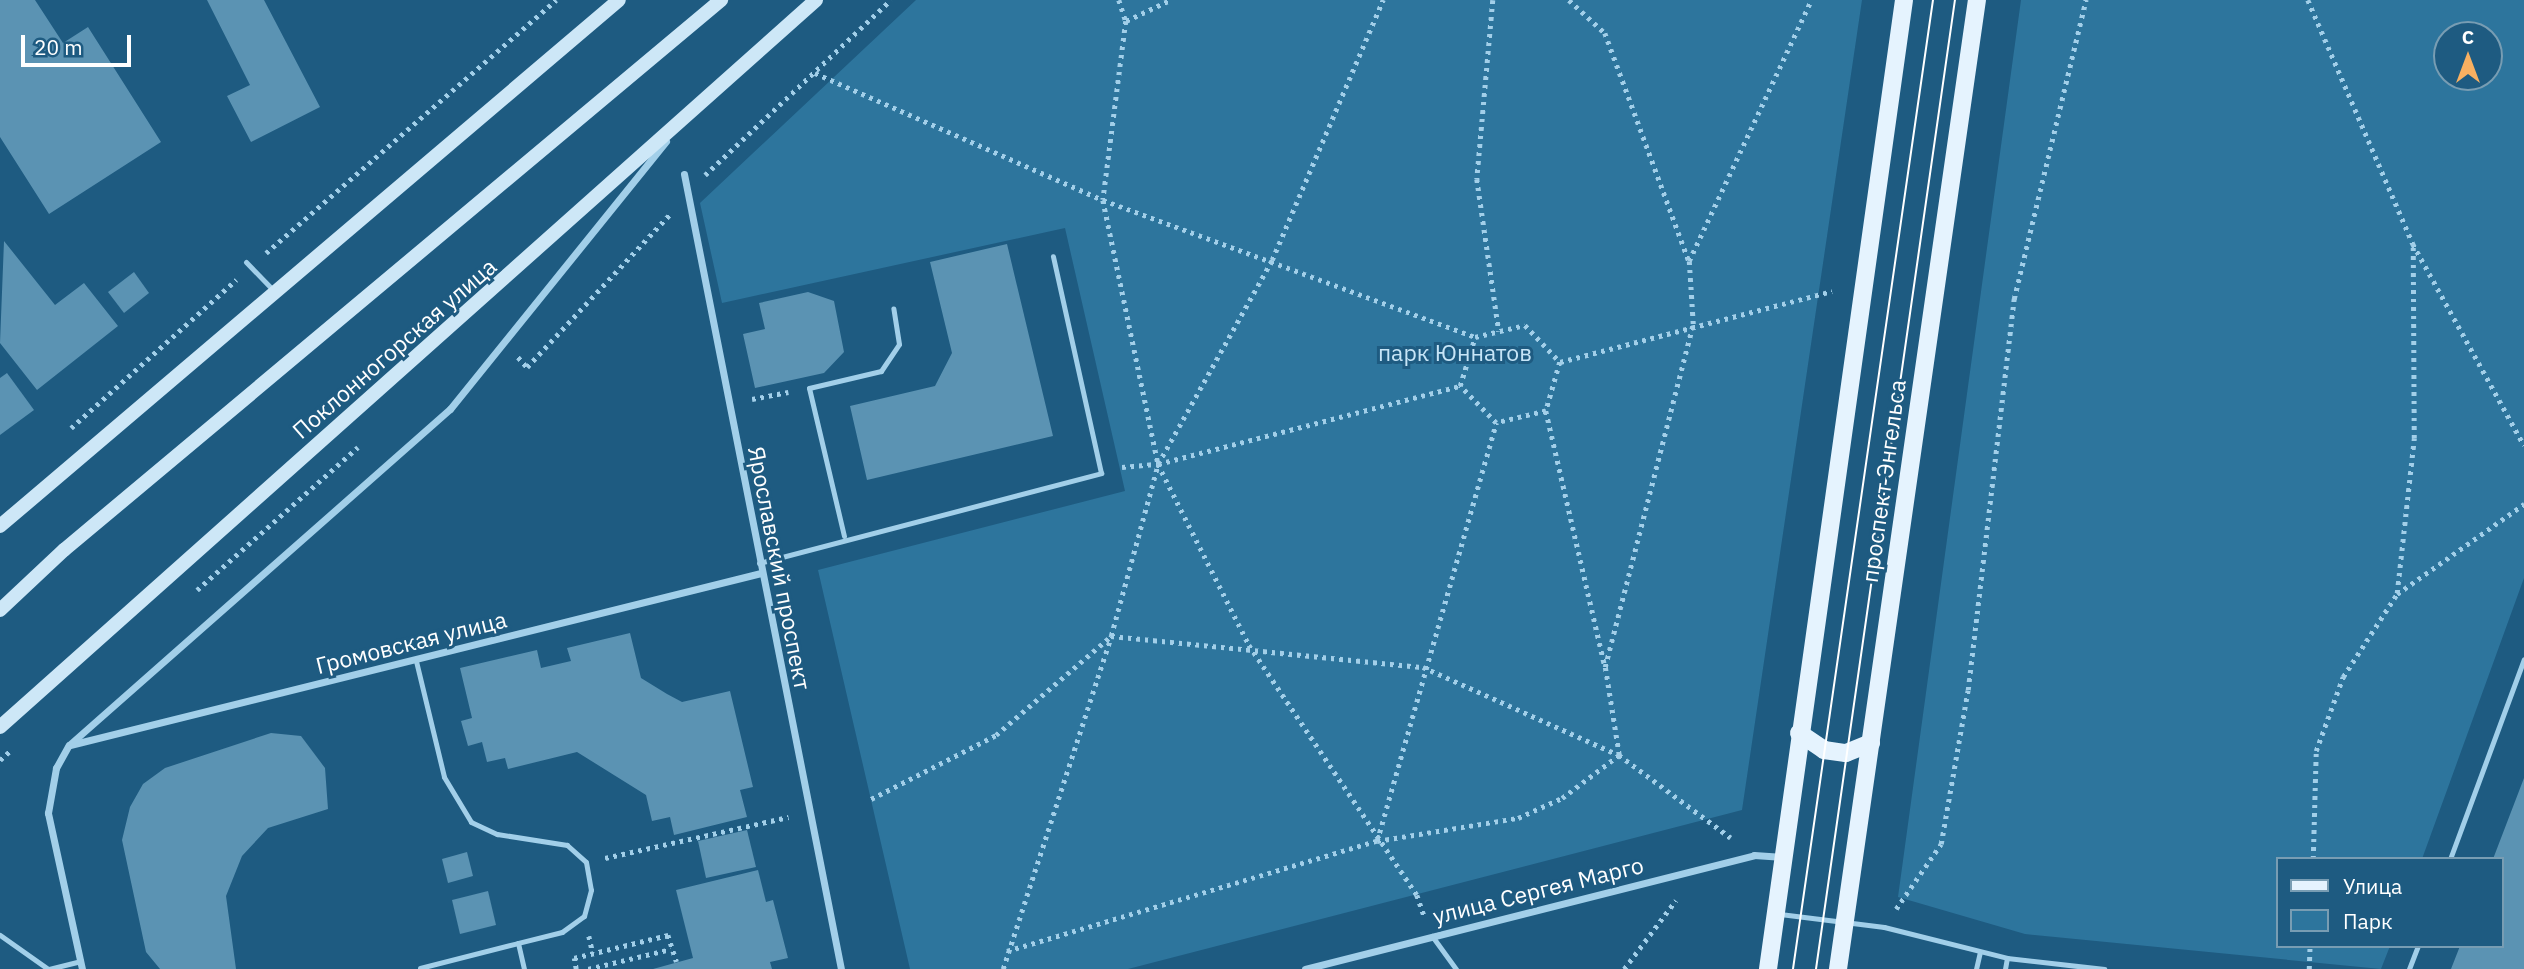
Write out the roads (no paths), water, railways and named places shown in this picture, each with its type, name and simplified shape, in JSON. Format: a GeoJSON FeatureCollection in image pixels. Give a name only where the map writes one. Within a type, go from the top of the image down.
{"type":"FeatureCollection","features":[{"type":"Feature","properties":{"kind":"main road"},"geometry":{"type":"LineString","coordinates":[[0,526],[620,0]]}},
{"type":"Feature","properties":{"kind":"main road"},"geometry":{"type":"LineString","coordinates":[[0,610],[64,550],[721,0]]}},
{"type":"Feature","properties":{"kind":"main road","name":"Поклонногорская улица"},"geometry":{"type":"LineString","coordinates":[[0,727],[673,132],[816,0]]}},
{"type":"Feature","properties":{"kind":"main road","name":"проспект Энгельса"},"geometry":{"type":"LineString","coordinates":[[1768,969],[1781,857],[1904,0]]}},
{"type":"Feature","properties":{"kind":"main road","name":"проспект Энгельса"},"geometry":{"type":"LineString","coordinates":[[1838,969],[1977,0]]}},
{"type":"Feature","properties":{"kind":"main road"},"geometry":{"type":"LineString","coordinates":[[1799,733],[1824,750],[1846,753],[1871,743]]}},
{"type":"Feature","properties":{"kind":"street"},"geometry":{"type":"LineString","coordinates":[[81,965],[48,813],[56,768],[69,745],[450,409],[673,132]]}},
{"type":"Feature","properties":{"kind":"street","name":"Ярославский проспект"},"geometry":{"type":"LineString","coordinates":[[684,174],[841,969]]}},
{"type":"Feature","properties":{"kind":"street","name":"Громовская улица"},"geometry":{"type":"LineString","coordinates":[[69,745],[416,661],[761,573]]}},
{"type":"Feature","properties":{"kind":"street","name":"улица Сергея Марго"},"geometry":{"type":"LineString","coordinates":[[1305,969],[1754,855],[1781,857]]}},
{"type":"Feature","properties":{"kind":"lane"},"geometry":{"type":"LineString","coordinates":[[760,564],[844,536],[1101,472],[1053,256]]}},
{"type":"Feature","properties":{"kind":"lane"},"geometry":{"type":"LineString","coordinates":[[248,265],[275,292]]}},
{"type":"Feature","properties":{"kind":"lane"},"geometry":{"type":"LineString","coordinates":[[844,536],[809,388],[881,371],[900,344],[893,308]]}},
{"type":"Feature","properties":{"kind":"lane"},"geometry":{"type":"LineString","coordinates":[[2451,857],[2524,659]]}},
{"type":"Feature","properties":{"kind":"lane"},"geometry":{"type":"LineString","coordinates":[[416,661],[444,777],[471,822],[497,834],[568,845],[586,862],[592,890],[584,916],[562,932],[419,969]]}},
{"type":"Feature","properties":{"kind":"lane"},"geometry":{"type":"LineString","coordinates":[[1775,914],[1884,927],[2007,958],[2104,969]]}},
{"type":"Feature","properties":{"kind":"lane"},"geometry":{"type":"LineString","coordinates":[[0,935],[48,969],[81,965]]}},
{"type":"Feature","properties":{"kind":"lane"},"geometry":{"type":"LineString","coordinates":[[1432,936],[1455,969]]}},
{"type":"Feature","properties":{"kind":"lane"},"geometry":{"type":"LineString","coordinates":[[518,943],[524,969]]}},
{"type":"Feature","properties":{"kind":"lane"},"geometry":{"type":"LineString","coordinates":[[2409,969],[2416,948]]}},
{"type":"Feature","properties":{"kind":"lane"},"geometry":{"type":"LineString","coordinates":[[1976,969],[1980,952]]}},
{"type":"Feature","properties":{"kind":"lane"},"geometry":{"type":"LineString","coordinates":[[2005,969],[2007,958]]}},
{"type":"Feature","properties":{"kind":"tram line"},"geometry":{"type":"LineString","coordinates":[[1793,969],[1933,0]]}},
{"type":"Feature","properties":{"kind":"tram line"},"geometry":{"type":"LineString","coordinates":[[1816,969],[1955,0]]}},
{"type":"Feature","properties":{"kind":"park label","name":"парк Юннатов"},"geometry":{"type":"Point","coordinates":[1455,352]}}]}
